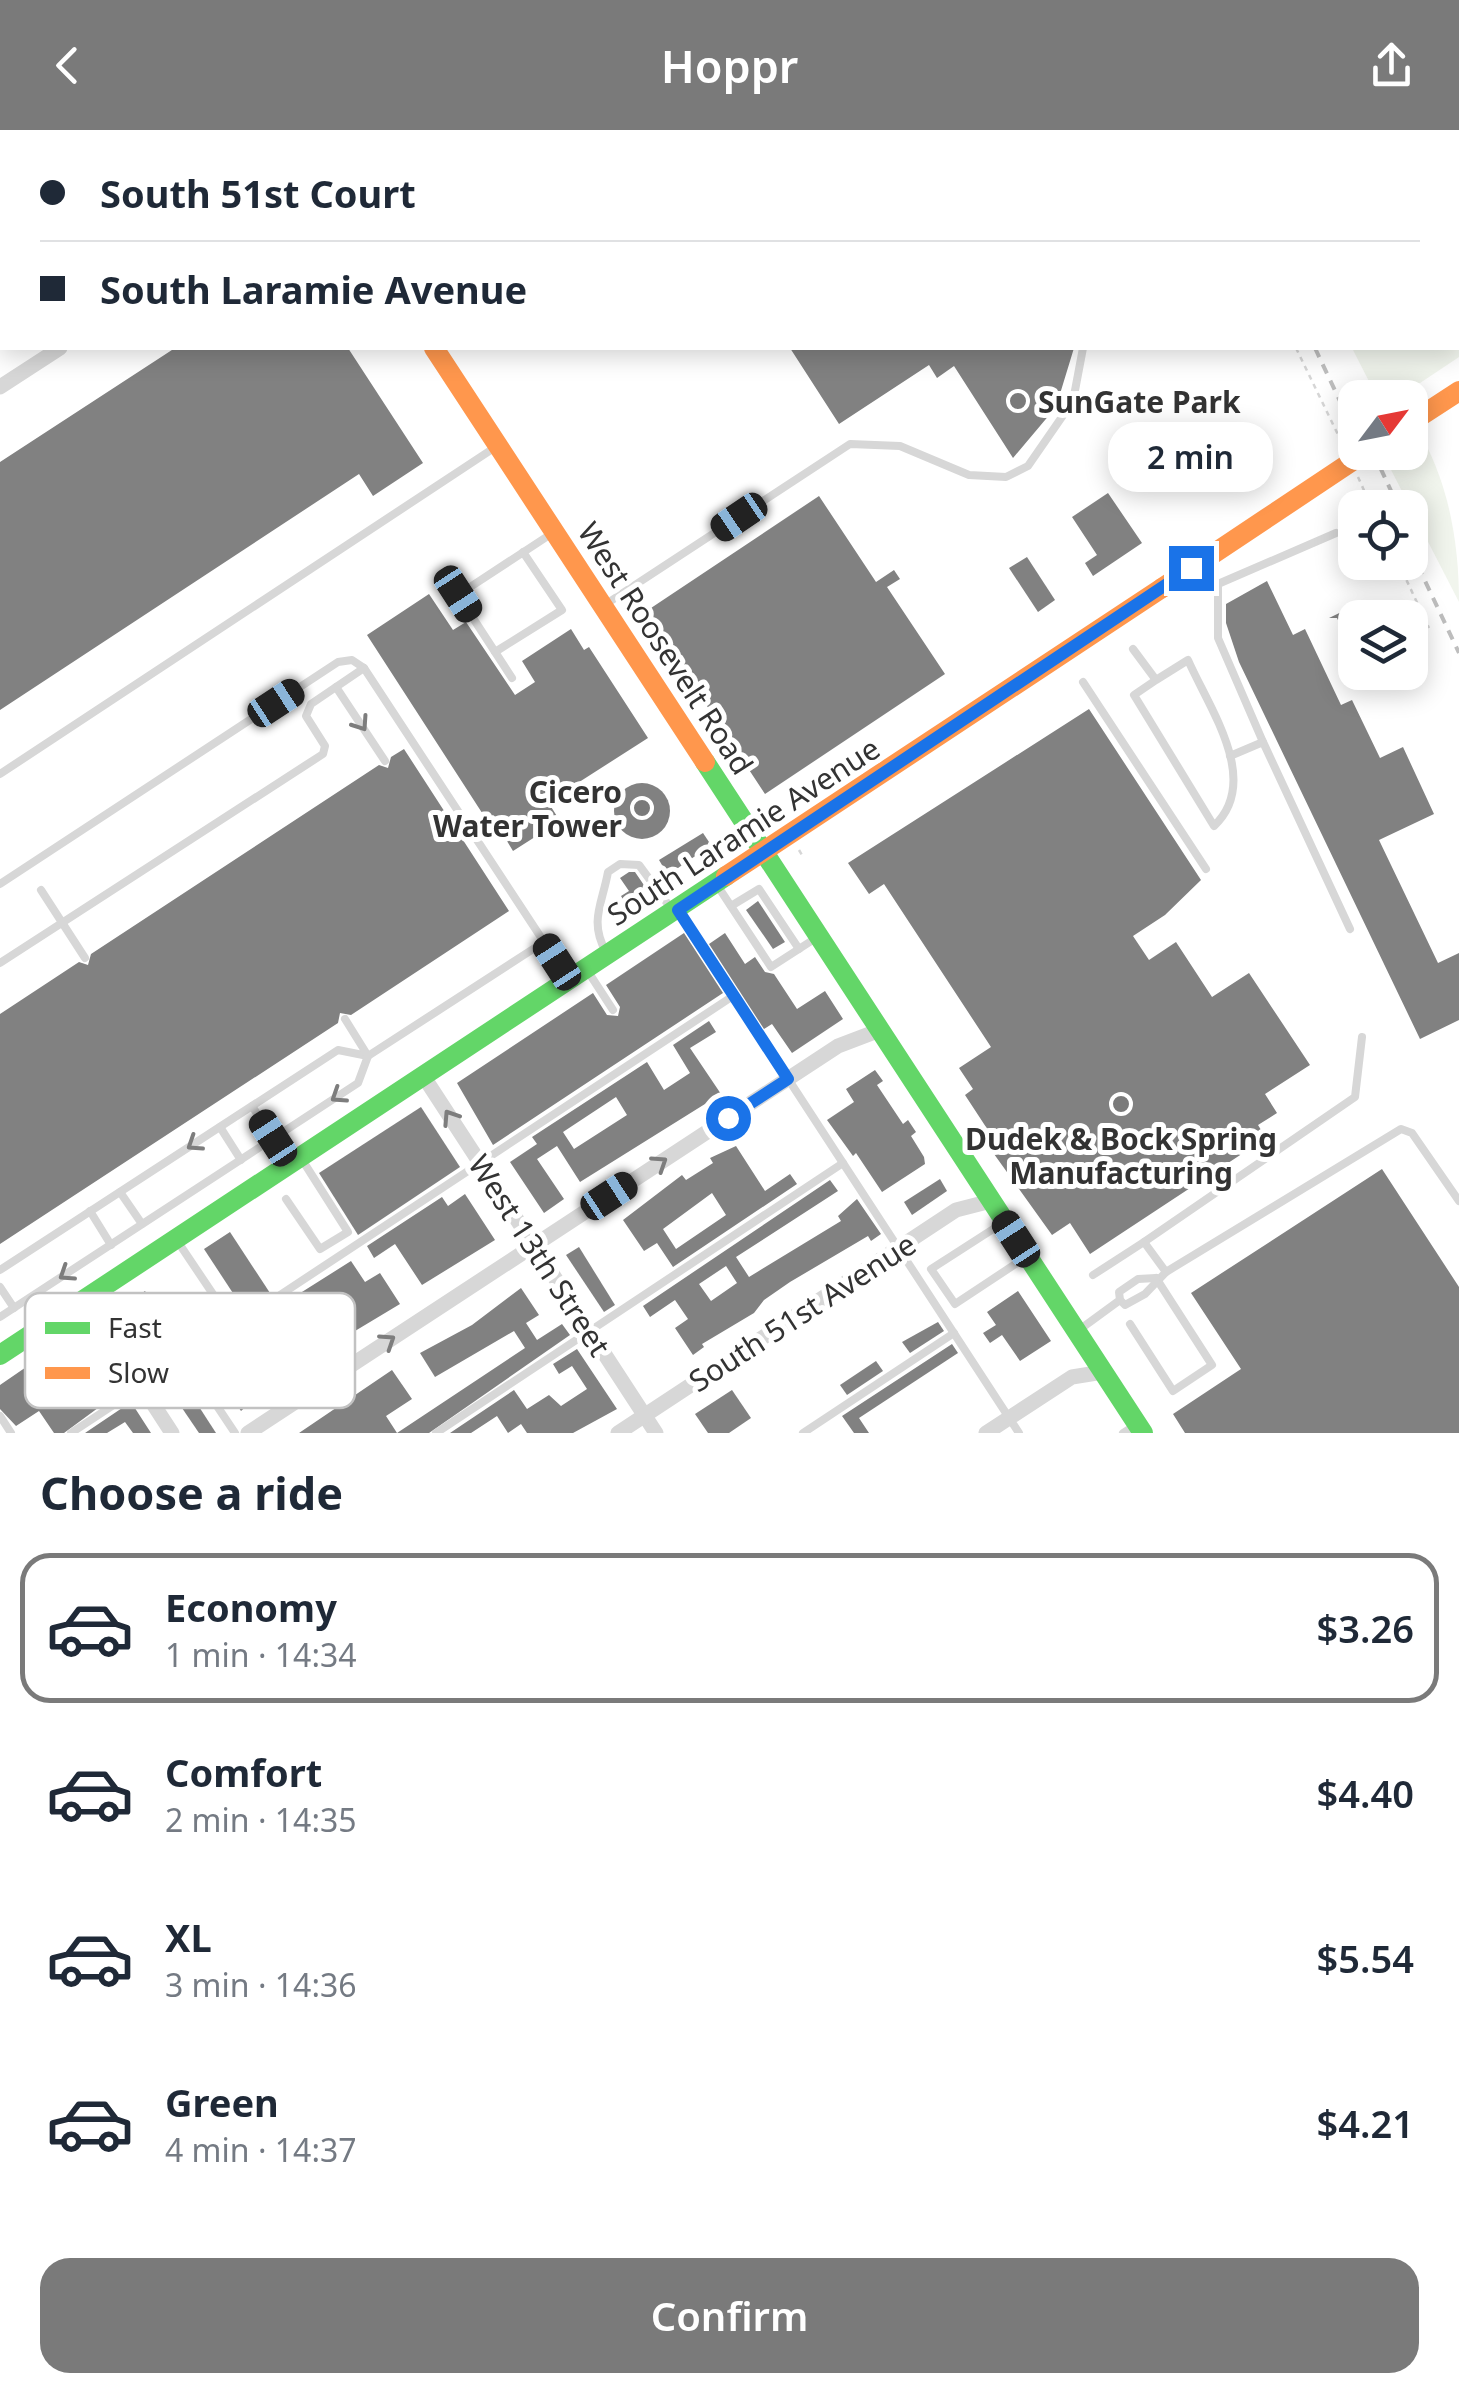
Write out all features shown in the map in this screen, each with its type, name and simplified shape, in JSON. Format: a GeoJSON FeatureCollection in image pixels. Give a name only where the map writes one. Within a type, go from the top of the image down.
{"type":"FeatureCollection","features":[{"type":"Feature","properties":{"kind":"main road","name":"West Roosevelt Road"},"geometry":{"type":"LineString","coordinates":[[435,350],[1103,1372],[1134,1430]]}},
{"type":"Feature","properties":{"kind":"main road"},"geometry":{"type":"LineString","coordinates":[[1428,412],[1459,391]]}},
{"type":"Feature","properties":{"kind":"main road","name":"South Laramie Avenue"},"geometry":{"type":"LineString","coordinates":[[94,1293],[717,885],[1338,467]]}},
{"type":"Feature","properties":{"kind":"main road","name":"South Laramie Avenue"},"geometry":{"type":"LineString","coordinates":[[0,1355],[25,1339]]}},
{"type":"Feature","properties":{"kind":"street"},"geometry":{"type":"LineString","coordinates":[[0,388],[57,350]]}},
{"type":"Feature","properties":{"kind":"street"},"geometry":{"type":"LineString","coordinates":[[355,1363],[838,1046],[880,1030]]}},
{"type":"Feature","properties":{"kind":"street","name":"West 13th Street"},"geometry":{"type":"LineString","coordinates":[[424,1077],[656,1433]]}},
{"type":"Feature","properties":{"kind":"street","name":"South 51st Avenue"},"geometry":{"type":"LineString","coordinates":[[618,1433],[963,1207],[991,1201]]}},
{"type":"Feature","properties":{"kind":"street"},"geometry":{"type":"LineString","coordinates":[[986,1433],[1072,1377],[1103,1372]]}},
{"type":"Feature","properties":{"kind":"street"},"geometry":{"type":"LineString","coordinates":[[156,1408],[172,1433]]}},
{"type":"Feature","properties":{"kind":"street"},"geometry":{"type":"LineString","coordinates":[[248,1433],[286,1408]]}},
{"type":"Feature","properties":{"kind":"lane"},"geometry":{"type":"LineString","coordinates":[[603,606],[850,444],[900,446],[969,475],[1006,476],[1028,466],[1072,401],[1083,350]]}},
{"type":"Feature","properties":{"kind":"lane"},"geometry":{"type":"LineString","coordinates":[[0,774],[498,445]]}},
{"type":"Feature","properties":{"kind":"lane"},"geometry":{"type":"LineString","coordinates":[[512,678],[458,594],[554,532]]}},
{"type":"Feature","properties":{"kind":"lane"},"geometry":{"type":"LineString","coordinates":[[1336,533],[1218,584],[1218,638],[1350,930]]}},
{"type":"Feature","properties":{"kind":"lane"},"geometry":{"type":"LineString","coordinates":[[495,652],[562,610],[523,552]]}},
{"type":"Feature","properties":{"kind":"lane"},"geometry":{"type":"LineString","coordinates":[[1133,649],[1156,680]]}},
{"type":"Feature","properties":{"kind":"lane"},"geometry":{"type":"LineString","coordinates":[[0,884],[338,662],[352,660],[364,668],[544,942],[613,1010]]}},
{"type":"Feature","properties":{"kind":"lane"},"geometry":{"type":"LineString","coordinates":[[1188,660],[1237,771],[1224,817],[1214,826],[1134,696],[1156,680],[1188,660]]}},
{"type":"Feature","properties":{"kind":"lane"},"geometry":{"type":"LineString","coordinates":[[0,963],[323,754],[325,746],[306,716],[311,704],[364,668]]}},
{"type":"Feature","properties":{"kind":"lane"},"geometry":{"type":"LineString","coordinates":[[1083,682],[1206,869]]}},
{"type":"Feature","properties":{"kind":"lane"},"geometry":{"type":"LineString","coordinates":[[336,687],[385,761]]}},
{"type":"Feature","properties":{"kind":"lane"},"geometry":{"type":"LineString","coordinates":[[1230,756],[1263,742]]}},
{"type":"Feature","properties":{"kind":"lane"},"geometry":{"type":"LineString","coordinates":[[608,956],[594,932],[608,872],[620,864],[639,865],[734,996],[1019,1433]]}},
{"type":"Feature","properties":{"kind":"lane"},"geometry":{"type":"LineString","coordinates":[[717,885],[770,967],[818,936]]}},
{"type":"Feature","properties":{"kind":"lane"},"geometry":{"type":"LineString","coordinates":[[732,906],[759,889],[799,949]]}},
{"type":"Feature","properties":{"kind":"lane"},"geometry":{"type":"LineString","coordinates":[[41,890],[85,958]]}},
{"type":"Feature","properties":{"kind":"lane"},"geometry":{"type":"LineString","coordinates":[[37,1293],[358,1083],[368,1056],[544,942]]}},
{"type":"Feature","properties":{"kind":"lane"},"geometry":{"type":"LineString","coordinates":[[284,1293],[734,996]]}},
{"type":"Feature","properties":{"kind":"lane"},"geometry":{"type":"LineString","coordinates":[[345,1018],[368,1056]]}},
{"type":"Feature","properties":{"kind":"lane"},"geometry":{"type":"LineString","coordinates":[[1094,1275],[1355,1097],[1362,1037]]}},
{"type":"Feature","properties":{"kind":"lane"},"geometry":{"type":"LineString","coordinates":[[0,1270],[338,1050],[368,1056]]}},
{"type":"Feature","properties":{"kind":"lane"},"geometry":{"type":"LineString","coordinates":[[252,1106],[273,1138]]}},
{"type":"Feature","properties":{"kind":"lane"},"geometry":{"type":"LineString","coordinates":[[220,1127],[241,1160]]}},
{"type":"Feature","properties":{"kind":"lane"},"geometry":{"type":"LineString","coordinates":[[1156,1278],[1138,1279],[1119,1292],[1120,1300],[1125,1305],[1145,1294],[1156,1278],[1401,1129],[1412,1132],[1459,1202]]}},
{"type":"Feature","properties":{"kind":"lane"},"geometry":{"type":"LineString","coordinates":[[286,1199],[320,1249],[348,1232],[300,1158]]}},
{"type":"Feature","properties":{"kind":"lane"},"geometry":{"type":"LineString","coordinates":[[436,1433],[843,1163]]}},
{"type":"Feature","properties":{"kind":"lane"},"geometry":{"type":"LineString","coordinates":[[120,1192],[142,1224]]}},
{"type":"Feature","properties":{"kind":"lane"},"geometry":{"type":"LineString","coordinates":[[90,1212],[111,1245]]}},
{"type":"Feature","properties":{"kind":"lane"},"geometry":{"type":"LineString","coordinates":[[1005,1222],[931,1269],[955,1304],[1027,1256]]}},
{"type":"Feature","properties":{"kind":"lane"},"geometry":{"type":"LineString","coordinates":[[176,1239],[212,1293]]}},
{"type":"Feature","properties":{"kind":"lane"},"geometry":{"type":"LineString","coordinates":[[1144,1242],[1166,1272]]}},
{"type":"Feature","properties":{"kind":"lane"},"geometry":{"type":"LineString","coordinates":[[1130,1324],[1173,1392],[1212,1365],[1156,1278]]}},
{"type":"Feature","properties":{"kind":"lane"},"geometry":{"type":"LineString","coordinates":[[0,1287],[14,1308]]}},
{"type":"Feature","properties":{"kind":"lane"},"geometry":{"type":"LineString","coordinates":[[1076,1332],[1120,1300]]}},
{"type":"Feature","properties":{"kind":"lane"},"geometry":{"type":"LineString","coordinates":[[0,1317],[25,1301]]}},
{"type":"Feature","properties":{"kind":"lane"},"geometry":{"type":"LineString","coordinates":[[803,1433],[954,1333]]}},
{"type":"Feature","properties":{"kind":"lane"},"geometry":{"type":"LineString","coordinates":[[71,1433],[109,1408]]}},
{"type":"Feature","properties":{"kind":"lane"},"geometry":{"type":"LineString","coordinates":[[218,1408],[234,1433]]}},
{"type":"Feature","properties":{"kind":"lane"},"geometry":{"type":"LineString","coordinates":[[0,1416],[11,1433]]}},
{"type":"Feature","properties":{"kind":"path"},"geometry":{"type":"LineString","coordinates":[[1297,350],[1338,421]]}},
{"type":"Feature","properties":{"kind":"path"},"geometry":{"type":"LineString","coordinates":[[1356,474],[1364,490]]}},
{"type":"Feature","properties":{"kind":"path"},"geometry":{"type":"LineString","coordinates":[[1406,580],[1429,628]]}},
{"type":"Feature","properties":{"kind":"path"},"geometry":{"type":"LineString","coordinates":[[798,850],[802,856]]}},
{"type":"Feature","properties":{"kind":"shaded area"},"geometry":{"type":"Polygon","coordinates":[[[1353,350],[1459,350],[1459,357],[1424,380],[1368,380],[1353,350]]]}},
{"type":"Feature","properties":{"kind":"shaded area"},"geometry":{"type":"Polygon","coordinates":[[[1428,449],[1451,519],[1459,602],[1428,542],[1428,490],[1401,490],[1391,470],[1428,470],[1428,449]]]}},
{"type":"Feature","properties":{"kind":"building"},"geometry":{"type":"Polygon","coordinates":[[[172,350],[349,350],[423,463],[373,496],[359,474],[0,710],[0,462],[172,350]]]}},
{"type":"Feature","properties":{"kind":"building","name":"SunGate Park"},"geometry":{"type":"Polygon","coordinates":[[[791,350],[1073,350],[1056,407],[1013,458],[954,366],[937,378],[929,365],[839,424],[791,350]]]}},
{"type":"Feature","properties":{"kind":"building"},"geometry":{"type":"Polygon","coordinates":[[[1108,493],[1142,543],[1093,576],[1085,563],[1097,555],[1072,517],[1108,493]]]}},
{"type":"Feature","properties":{"kind":"building"},"geometry":{"type":"Polygon","coordinates":[[[819,496],[876,582],[894,570],[900,579],[887,587],[945,674],[765,794],[645,612],[819,496]]]}},
{"type":"Feature","properties":{"kind":"building"},"geometry":{"type":"Polygon","coordinates":[[[1027,557],[1055,600],[1038,612],[1009,568],[1027,557]]]}},
{"type":"Feature","properties":{"kind":"building"},"geometry":{"type":"Polygon","coordinates":[[[1267,581],[1293,635],[1305,629],[1341,705],[1352,700],[1380,758],[1403,747],[1434,814],[1379,840],[1438,963],[1459,953],[1459,1020],[1420,1039],[1239,662],[1226,623],[1226,604],[1267,581]]]}},
{"type":"Feature","properties":{"kind":"building"},"geometry":{"type":"Polygon","coordinates":[[[429,594],[453,630],[466,622],[515,695],[535,682],[522,661],[571,629],[584,650],[589,647],[648,738],[548,802],[560,821],[513,851],[502,833],[497,836],[367,635],[429,594]]]}},
{"type":"Feature","properties":{"kind":"building"},"geometry":{"type":"Polygon","coordinates":[[[1089,709],[1201,880],[1165,915],[1133,936],[1149,960],[1176,942],[1212,997],[1249,973],[1310,1065],[1265,1094],[1277,1113],[1258,1125],[1266,1138],[1090,1254],[1070,1223],[1052,1235],[994,1154],[1001,1150],[965,1095],[973,1089],[959,1068],[991,1047],[884,884],[869,894],[848,863],[1089,709]]]}},
{"type":"Feature","properties":{"kind":"building"},"geometry":{"type":"Polygon","coordinates":[[[404,749],[509,911],[351,1015],[340,1013],[338,1023],[0,1244],[0,1014],[79,962],[88,965],[91,954],[379,765],[388,768],[391,757],[404,749]]]}},
{"type":"Feature","properties":{"kind":"building","name":"Cicero Water Tower"},"geometry":{"type":"Polygon","coordinates":[[[642,783],[662,791],[670,811],[662,831],[642,839],[622,831],[614,811],[622,791],[642,783]]]}},
{"type":"Feature","properties":{"kind":"building"},"geometry":{"type":"Polygon","coordinates":[[[703,833],[711,845],[668,875],[659,860],[703,833]]]}},
{"type":"Feature","properties":{"kind":"building"},"geometry":{"type":"Polygon","coordinates":[[[635,872],[650,894],[629,909],[621,896],[629,891],[620,878],[635,872]]]}},
{"type":"Feature","properties":{"kind":"building"},"geometry":{"type":"Polygon","coordinates":[[[758,901],[785,942],[773,949],[746,910],[758,901]]]}},
{"type":"Feature","properties":{"kind":"building"},"geometry":{"type":"Polygon","coordinates":[[[684,933],[723,993],[493,1145],[457,1083],[593,993],[607,1015],[618,1016],[620,1007],[606,985],[684,933]]]}},
{"type":"Feature","properties":{"kind":"building"},"geometry":{"type":"Polygon","coordinates":[[[725,933],[745,964],[755,957],[765,972],[774,974],[797,1009],[825,991],[843,1019],[792,1053],[772,1024],[764,1029],[709,944],[725,933]]]}},
{"type":"Feature","properties":{"kind":"building"},"geometry":{"type":"Polygon","coordinates":[[[709,1021],[716,1032],[690,1048],[721,1094],[580,1182],[557,1146],[537,1159],[564,1199],[544,1213],[510,1162],[537,1144],[532,1137],[647,1062],[664,1090],[690,1073],[673,1045],[709,1021]],[[616,1097],[563,1132],[574,1149],[627,1115],[616,1097]]]}},
{"type":"Feature","properties":{"kind":"building"},"geometry":{"type":"Polygon","coordinates":[[[875,1070],[883,1081],[877,1085],[903,1124],[908,1120],[916,1132],[911,1136],[925,1164],[882,1192],[856,1153],[853,1156],[827,1120],[854,1102],[846,1089],[875,1070]]]}},
{"type":"Feature","properties":{"kind":"building"},"geometry":{"type":"Polygon","coordinates":[[[421,1107],[460,1167],[358,1235],[319,1173],[421,1107]]]}},
{"type":"Feature","properties":{"kind":"building"},"geometry":{"type":"Polygon","coordinates":[[[736,1146],[765,1191],[790,1174],[797,1184],[673,1267],[657,1243],[644,1251],[623,1220],[682,1175],[686,1180],[713,1163],[710,1158],[736,1146]],[[712,1193],[663,1229],[676,1249],[726,1215],[712,1193]]]}},
{"type":"Feature","properties":{"kind":"building"},"geometry":{"type":"Polygon","coordinates":[[[1382,1169],[1459,1287],[1459,1433],[1185,1433],[1173,1414],[1241,1369],[1191,1293],[1382,1169]]]}},
{"type":"Feature","properties":{"kind":"building"},"geometry":{"type":"Polygon","coordinates":[[[940,1179],[947,1191],[912,1215],[904,1202],[940,1179]]]}},
{"type":"Feature","properties":{"kind":"building"},"geometry":{"type":"Polygon","coordinates":[[[830,1180],[838,1191],[736,1257],[749,1277],[841,1221],[838,1216],[857,1199],[881,1234],[871,1241],[868,1236],[790,1282],[764,1300],[754,1313],[702,1344],[704,1347],[693,1355],[675,1328],[688,1319],[675,1300],[650,1317],[643,1306],[830,1180]],[[726,1266],[699,1284],[711,1301],[737,1283],[726,1266]]]}},
{"type":"Feature","properties":{"kind":"building"},"geometry":{"type":"Polygon","coordinates":[[[465,1194],[495,1240],[422,1285],[395,1244],[374,1258],[367,1246],[442,1197],[448,1206],[465,1194]]]}},
{"type":"Feature","properties":{"kind":"building"},"geometry":{"type":"Polygon","coordinates":[[[230,1232],[270,1293],[233,1293],[204,1249],[230,1232]]]}},
{"type":"Feature","properties":{"kind":"building"},"geometry":{"type":"Polygon","coordinates":[[[579,1247],[615,1305],[604,1312],[566,1255],[579,1247]]]}},
{"type":"Feature","properties":{"kind":"building"},"geometry":{"type":"Polygon","coordinates":[[[351,1261],[365,1282],[380,1273],[400,1304],[355,1331],[355,1293],[300,1293],[351,1261]]]}},
{"type":"Feature","properties":{"kind":"building"},"geometry":{"type":"Polygon","coordinates":[[[521,1288],[539,1315],[526,1323],[537,1340],[562,1324],[570,1335],[429,1433],[397,1433],[525,1348],[514,1331],[435,1377],[420,1353],[472,1325],[521,1288]]]}},
{"type":"Feature","properties":{"kind":"building"},"geometry":{"type":"Polygon","coordinates":[[[1018,1291],[1051,1341],[1020,1361],[1002,1335],[990,1343],[983,1333],[996,1325],[987,1312],[1018,1291]]]}},
{"type":"Feature","properties":{"kind":"building"},"geometry":{"type":"Polygon","coordinates":[[[938,1322],[944,1331],[910,1353],[902,1342],[938,1322]]]}},
{"type":"Feature","properties":{"kind":"building"},"geometry":{"type":"Polygon","coordinates":[[[952,1344],[958,1353],[859,1418],[869,1433],[854,1433],[842,1416],[952,1344]]]}},
{"type":"Feature","properties":{"kind":"building"},"geometry":{"type":"Polygon","coordinates":[[[577,1349],[617,1409],[573,1433],[527,1433],[521,1424],[508,1433],[497,1416],[471,1433],[450,1433],[514,1390],[527,1409],[549,1395],[561,1406],[587,1389],[572,1366],[559,1374],[553,1364],[577,1349]]]}},
{"type":"Feature","properties":{"kind":"building"},"geometry":{"type":"Polygon","coordinates":[[[876,1361],[883,1371],[847,1395],[840,1385],[876,1361]]]}},
{"type":"Feature","properties":{"kind":"building"},"geometry":{"type":"Polygon","coordinates":[[[25,1368],[25,1408],[98,1408],[64,1433],[54,1433],[39,1411],[16,1426],[0,1409],[0,1385],[25,1368]]]}},
{"type":"Feature","properties":{"kind":"building"},"geometry":{"type":"Polygon","coordinates":[[[392,1370],[412,1399],[386,1416],[397,1433],[299,1433],[336,1408],[355,1408],[355,1395],[392,1370]]]}},
{"type":"Feature","properties":{"kind":"building"},"geometry":{"type":"Polygon","coordinates":[[[732,1390],[751,1418],[729,1433],[708,1433],[695,1414],[732,1390]]]}},
{"type":"Feature","properties":{"kind":"building"},"geometry":{"type":"Polygon","coordinates":[[[122,1408],[135,1408],[151,1433],[133,1433],[125,1422],[107,1433],[85,1433],[122,1408]]]}},
{"type":"Feature","properties":{"kind":"building"},"geometry":{"type":"Polygon","coordinates":[[[182,1408],[200,1408],[216,1433],[199,1433],[182,1408]]]}},
{"type":"Feature","properties":{"kind":"railway"},"geometry":{"type":"LineString","coordinates":[[1316,350],[1338,397]]}},
{"type":"Feature","properties":{"kind":"railway"},"geometry":{"type":"LineString","coordinates":[[1381,470],[1391,490]]}},
{"type":"Feature","properties":{"kind":"railway"},"geometry":{"type":"LineString","coordinates":[[1425,580],[1459,653]]}},
{"type":"Feature","properties":{"kind":"traffic: fast"},"geometry":{"type":"LineString","coordinates":[[705,762],[1143,1433]]}},
{"type":"Feature","properties":{"kind":"traffic: fast"},"geometry":{"type":"LineString","coordinates":[[94,1293],[726,876]]}},
{"type":"Feature","properties":{"kind":"traffic: fast"},"geometry":{"type":"LineString","coordinates":[[0,1355],[25,1339]]}},
{"type":"Feature","properties":{"kind":"traffic: slow"},"geometry":{"type":"LineString","coordinates":[[435,350],[705,762]]}},
{"type":"Feature","properties":{"kind":"traffic: slow"},"geometry":{"type":"LineString","coordinates":[[1428,411],[1459,391]]}},
{"type":"Feature","properties":{"kind":"traffic: slow"},"geometry":{"type":"LineString","coordinates":[[1162,588],[1339,470]]}},
{"type":"Feature","properties":{"kind":"traffic: slow"},"geometry":{"type":"LineString","coordinates":[[726,876],[1162,588]]}},
{"type":"Feature","properties":{"kind":"place","name":"SunGate Park"},"geometry":{"type":"Point","coordinates":[1018,401]}},
{"type":"Feature","properties":{"kind":"place","name":"Cicero Water Tower"},"geometry":{"type":"Point","coordinates":[642,808]}},
{"type":"Feature","properties":{"kind":"place","name":"Dudek & Bock Spring Manufacturing"},"geometry":{"type":"Point","coordinates":[1121,1104]}},
{"type":"Feature","properties":{"kind":"route"},"geometry":{"type":"LineString","coordinates":[[728,1118],[788,1079],[678,910],[1191,568]]}}]}
